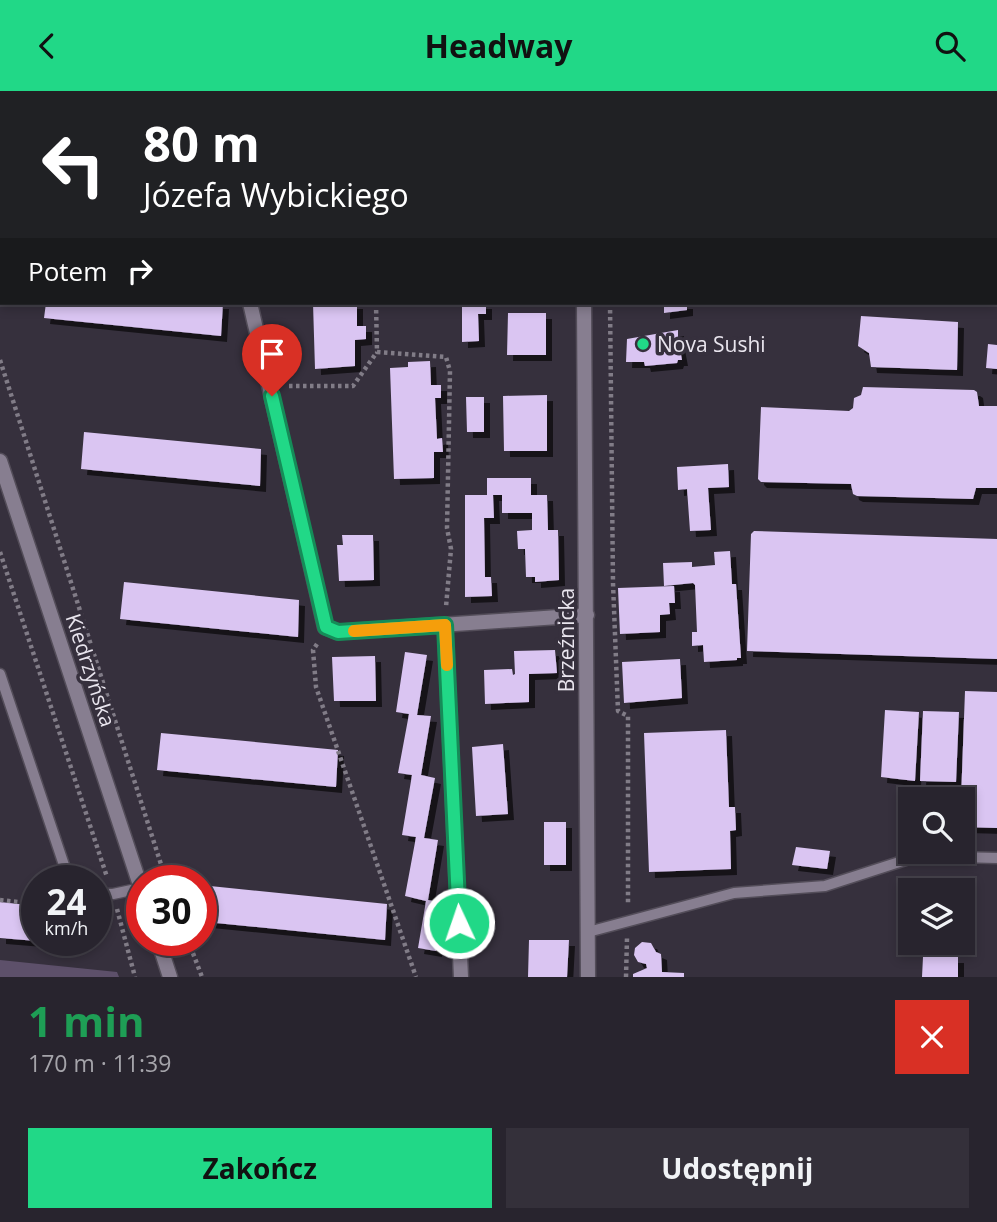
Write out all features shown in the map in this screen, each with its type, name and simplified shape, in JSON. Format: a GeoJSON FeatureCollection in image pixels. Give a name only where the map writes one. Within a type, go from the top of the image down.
{"type":"FeatureCollection","features":[{"type":"Feature","properties":{"kind":"street"},"geometry":{"type":"LineString","coordinates":[[250,305],[326,627],[338,632],[587,615]]}},
{"type":"Feature","properties":{"kind":"street","name":"Brzeźnicka"},"geometry":{"type":"LineString","coordinates":[[584,305],[588,977]]}},
{"type":"Feature","properties":{"kind":"street","name":"Kiedrzyńska"},"geometry":{"type":"LineString","coordinates":[[0,461],[133,865]]}},
{"type":"Feature","properties":{"kind":"street"},"geometry":{"type":"LineString","coordinates":[[445,625],[461,977]]}},
{"type":"Feature","properties":{"kind":"street"},"geometry":{"type":"LineString","coordinates":[[163,956],[170,977]]}},
{"type":"Feature","properties":{"kind":"lane"},"geometry":{"type":"LineString","coordinates":[[0,674],[64,865]]}},
{"type":"Feature","properties":{"kind":"lane"},"geometry":{"type":"LineString","coordinates":[[588,932],[734,893],[825,886],[918,856],[997,858]]}},
{"type":"Feature","properties":{"kind":"path"},"geometry":{"type":"LineString","coordinates":[[287,375],[290,387],[354,386],[377,352],[376,305]]}},
{"type":"Feature","properties":{"kind":"path"},"geometry":{"type":"LineString","coordinates":[[610,305],[616,683],[618,711],[628,716],[626,977]]}},
{"type":"Feature","properties":{"kind":"path"},"geometry":{"type":"LineString","coordinates":[[377,352],[446,356],[450,371],[447,528],[451,549],[445,625]]}},
{"type":"Feature","properties":{"kind":"path"},"geometry":{"type":"LineString","coordinates":[[0,360],[161,865]]}},
{"type":"Feature","properties":{"kind":"path"},"geometry":{"type":"LineString","coordinates":[[0,552],[104,865]]}},
{"type":"Feature","properties":{"kind":"path"},"geometry":{"type":"LineString","coordinates":[[326,627],[313,650],[316,687],[416,977]]}},
{"type":"Feature","properties":{"kind":"path"},"geometry":{"type":"LineString","coordinates":[[0,900],[21,902]]}},
{"type":"Feature","properties":{"kind":"path"},"geometry":{"type":"LineString","coordinates":[[117,908],[135,977]]}},
{"type":"Feature","properties":{"kind":"path"},"geometry":{"type":"LineString","coordinates":[[194,956],[202,977]]}},
{"type":"Feature","properties":{"kind":"shaded area"},"geometry":{"type":"Polygon","coordinates":[[[0,960],[117,972],[119,977],[0,977],[0,960]]]}},
{"type":"Feature","properties":{"kind":"building"},"geometry":{"type":"Polygon","coordinates":[[[46,305],[223,305],[221,336],[44,318],[46,305]]]}},
{"type":"Feature","properties":{"kind":"building"},"geometry":{"type":"Polygon","coordinates":[[[313,305],[357,305],[357,326],[366,326],[366,339],[355,340],[355,366],[315,369],[313,305]]]}},
{"type":"Feature","properties":{"kind":"building"},"geometry":{"type":"Polygon","coordinates":[[[462,305],[486,305],[486,314],[478,314],[479,341],[462,342],[462,305]]]}},
{"type":"Feature","properties":{"kind":"building"},"geometry":{"type":"Polygon","coordinates":[[[664,305],[687,305],[687,310],[664,313],[664,305]]]}},
{"type":"Feature","properties":{"kind":"building"},"geometry":{"type":"Polygon","coordinates":[[[508,313],[546,313],[546,355],[507,355],[508,313]]]}},
{"type":"Feature","properties":{"kind":"building"},"geometry":{"type":"Polygon","coordinates":[[[861,316],[958,322],[957,370],[871,367],[869,353],[858,346],[861,316]]]}},
{"type":"Feature","properties":{"kind":"building"},"geometry":{"type":"Polygon","coordinates":[[[678,330],[682,360],[677,363],[645,366],[644,362],[626,362],[627,339],[678,330]]]}},
{"type":"Feature","properties":{"kind":"building"},"geometry":{"type":"Polygon","coordinates":[[[988,344],[997,345],[997,369],[986,368],[988,344]]]}},
{"type":"Feature","properties":{"kind":"building"},"geometry":{"type":"Polygon","coordinates":[[[430,361],[431,385],[441,385],[441,398],[435,398],[437,439],[442,438],[443,452],[434,452],[434,478],[394,479],[390,368],[408,367],[408,362],[430,361]]]}},
{"type":"Feature","properties":{"kind":"building"},"geometry":{"type":"Polygon","coordinates":[[[863,387],[974,390],[977,392],[979,406],[997,406],[997,488],[976,488],[973,499],[857,496],[853,494],[851,484],[761,482],[758,479],[761,407],[849,411],[853,408],[854,398],[861,395],[863,387]]]}},
{"type":"Feature","properties":{"kind":"building"},"geometry":{"type":"Polygon","coordinates":[[[547,395],[547,451],[504,451],[503,396],[547,395]]]}},
{"type":"Feature","properties":{"kind":"building"},"geometry":{"type":"Polygon","coordinates":[[[466,397],[484,397],[484,432],[467,432],[466,397]]]}},
{"type":"Feature","properties":{"kind":"building"},"geometry":{"type":"Polygon","coordinates":[[[84,432],[261,449],[260,486],[81,469],[84,432]]]}},
{"type":"Feature","properties":{"kind":"building"},"geometry":{"type":"Polygon","coordinates":[[[728,464],[729,487],[708,488],[711,530],[690,531],[687,489],[678,490],[677,467],[728,464]]]}},
{"type":"Feature","properties":{"kind":"building"},"geometry":{"type":"Polygon","coordinates":[[[487,478],[531,478],[531,495],[547,495],[548,530],[558,530],[559,580],[535,582],[535,577],[526,577],[525,549],[518,549],[517,531],[532,530],[532,513],[502,513],[502,495],[493,495],[494,518],[484,518],[485,577],[491,577],[492,596],[465,597],[465,495],[487,495],[487,478]]]}},
{"type":"Feature","properties":{"kind":"building"},"geometry":{"type":"Polygon","coordinates":[[[754,531],[997,539],[997,659],[747,651],[751,534],[754,531]]]}},
{"type":"Feature","properties":{"kind":"building"},"geometry":{"type":"Polygon","coordinates":[[[342,535],[373,535],[374,580],[339,581],[337,545],[343,545],[342,535]]]}},
{"type":"Feature","properties":{"kind":"building"},"geometry":{"type":"Polygon","coordinates":[[[730,551],[732,584],[736,584],[741,658],[704,662],[703,645],[692,646],[692,632],[697,632],[695,585],[664,586],[663,563],[692,562],[692,567],[715,565],[714,552],[730,551]]]}},
{"type":"Feature","properties":{"kind":"building"},"geometry":{"type":"Polygon","coordinates":[[[124,582],[299,600],[298,637],[120,619],[124,582]]]}},
{"type":"Feature","properties":{"kind":"building"},"geometry":{"type":"Polygon","coordinates":[[[674,586],[675,603],[669,603],[670,614],[660,615],[660,632],[620,634],[618,588],[674,586]]]}},
{"type":"Feature","properties":{"kind":"building"},"geometry":{"type":"Polygon","coordinates":[[[555,650],[557,673],[529,674],[529,702],[485,704],[484,670],[512,669],[513,675],[514,651],[555,650]]]}},
{"type":"Feature","properties":{"kind":"building"},"geometry":{"type":"Polygon","coordinates":[[[405,652],[427,655],[417,715],[431,716],[421,775],[435,778],[424,838],[438,840],[428,900],[444,903],[436,951],[418,948],[426,901],[405,896],[416,837],[402,835],[412,775],[398,773],[409,714],[396,712],[405,652]]]}},
{"type":"Feature","properties":{"kind":"building"},"geometry":{"type":"Polygon","coordinates":[[[375,656],[376,701],[334,701],[332,657],[375,656]]]}},
{"type":"Feature","properties":{"kind":"building"},"geometry":{"type":"Polygon","coordinates":[[[680,659],[682,698],[624,703],[622,662],[680,659]]]}},
{"type":"Feature","properties":{"kind":"building"},"geometry":{"type":"Polygon","coordinates":[[[965,691],[997,692],[997,828],[975,827],[975,787],[961,787],[965,691]]]}},
{"type":"Feature","properties":{"kind":"building"},"geometry":{"type":"Polygon","coordinates":[[[885,710],[919,712],[915,781],[881,777],[885,710]]]}},
{"type":"Feature","properties":{"kind":"building"},"geometry":{"type":"Polygon","coordinates":[[[923,711],[959,712],[956,782],[920,781],[923,711]]]}},
{"type":"Feature","properties":{"kind":"building"},"geometry":{"type":"Polygon","coordinates":[[[726,730],[729,807],[735,807],[736,830],[730,831],[731,869],[649,872],[644,733],[726,730]]]}},
{"type":"Feature","properties":{"kind":"building"},"geometry":{"type":"Polygon","coordinates":[[[161,733],[338,750],[336,787],[157,770],[161,733]]]}},
{"type":"Feature","properties":{"kind":"building"},"geometry":{"type":"Polygon","coordinates":[[[503,744],[508,814],[476,816],[472,747],[503,744]]]}},
{"type":"Feature","properties":{"kind":"building"},"geometry":{"type":"Polygon","coordinates":[[[544,822],[566,822],[566,865],[544,865],[544,822]]]}},
{"type":"Feature","properties":{"kind":"building"},"geometry":{"type":"Polygon","coordinates":[[[796,847],[830,851],[827,869],[792,865],[796,847]]]}},
{"type":"Feature","properties":{"kind":"building"},"geometry":{"type":"Polygon","coordinates":[[[217,887],[387,904],[385,940],[217,923],[217,887]]]}},
{"type":"Feature","properties":{"kind":"building"},"geometry":{"type":"Polygon","coordinates":[[[0,902],[21,904],[21,940],[0,938],[0,902]]]}},
{"type":"Feature","properties":{"kind":"building"},"geometry":{"type":"Polygon","coordinates":[[[529,940],[569,940],[567,977],[528,977],[529,940]]]}},
{"type":"Feature","properties":{"kind":"building"},"geometry":{"type":"Polygon","coordinates":[[[642,942],[651,943],[656,952],[661,954],[662,972],[684,973],[684,977],[633,977],[633,974],[647,968],[646,964],[638,962],[634,955],[635,948],[642,942]]]}},
{"type":"Feature","properties":{"kind":"building"},"geometry":{"type":"Polygon","coordinates":[[[923,957],[958,957],[958,977],[922,977],[923,957]]]}},
{"type":"Feature","properties":{"kind":"slow traffic"},"geometry":{"type":"LineString","coordinates":[[354,631],[445,625],[447,665]]}},
{"type":"Feature","properties":{"kind":"place","name":"Nova Sushi"},"geometry":{"type":"Point","coordinates":[643,344]}},
{"type":"Feature","properties":{"kind":"route"},"geometry":{"type":"LineString","coordinates":[[272,396],[326,627],[338,632],[445,625],[459,923]]}}]}
